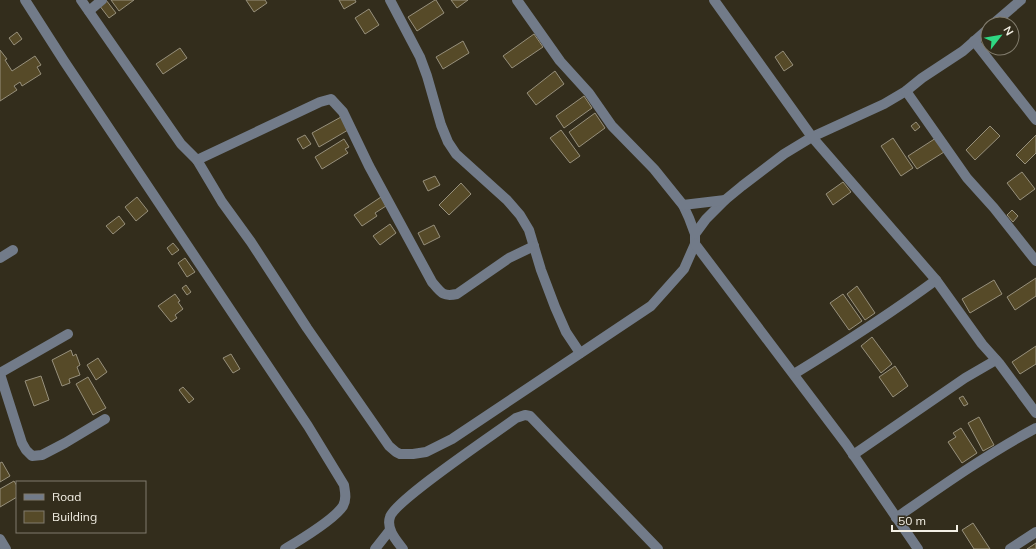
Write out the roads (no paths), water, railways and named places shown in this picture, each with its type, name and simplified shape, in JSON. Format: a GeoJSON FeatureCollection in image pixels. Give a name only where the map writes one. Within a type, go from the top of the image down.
{"type":"FeatureCollection","features":[{"type":"Feature","properties":{"kind":"street"},"geometry":{"type":"LineString","coordinates":[[25,0],[64,61],[308,426],[344,485],[346,495],[343,506],[308,536],[285,549]]}},
{"type":"Feature","properties":{"kind":"street"},"geometry":{"type":"LineString","coordinates":[[81,0],[181,144],[197,160],[222,202],[368,418],[389,446],[400,454],[426,452],[452,439],[651,306],[684,269],[695,239],[706,219],[725,200],[784,154],[812,137],[848,121],[906,91],[922,78],[963,50],[980,35]]}},
{"type":"Feature","properties":{"kind":"street"},"geometry":{"type":"LineString","coordinates":[[89,11],[102,0]]}},
{"type":"Feature","properties":{"kind":"street"},"geometry":{"type":"LineString","coordinates":[[390,0],[420,57],[441,125],[448,142],[456,154],[507,200],[520,215],[529,230],[541,270],[566,332],[580,353]]}},
{"type":"Feature","properties":{"kind":"street"},"geometry":{"type":"LineString","coordinates":[[517,0],[560,61],[589,93],[612,126],[654,169],[683,205],[689,218],[695,239],[720,278],[794,374],[853,455],[918,549]]}},
{"type":"Feature","properties":{"kind":"street"},"geometry":{"type":"LineString","coordinates":[[714,0],[812,137],[936,280],[982,344],[1036,413]]}},
{"type":"Feature","properties":{"kind":"street"},"geometry":{"type":"LineString","coordinates":[[1002,16],[1020,0]]}},
{"type":"Feature","properties":{"kind":"street"},"geometry":{"type":"LineString","coordinates":[[974,41],[1036,120]]}},
{"type":"Feature","properties":{"kind":"street"},"geometry":{"type":"LineString","coordinates":[[906,91],[967,178],[994,208],[1036,261]]}},
{"type":"Feature","properties":{"kind":"street"},"geometry":{"type":"LineString","coordinates":[[197,160],[326,99],[331,99],[343,112],[369,166],[432,282],[440,292],[450,296],[457,294],[509,258],[534,246]]}},
{"type":"Feature","properties":{"kind":"street"},"geometry":{"type":"LineString","coordinates":[[683,205],[725,200]]}},
{"type":"Feature","properties":{"kind":"street"},"geometry":{"type":"LineString","coordinates":[[0,258],[13,250]]}},
{"type":"Feature","properties":{"kind":"street"},"geometry":{"type":"LineString","coordinates":[[794,374],[850,340],[898,308],[936,280]]}},
{"type":"Feature","properties":{"kind":"street"},"geometry":{"type":"LineString","coordinates":[[68,334],[0,374],[22,444],[32,456],[42,455],[105,419]]}},
{"type":"Feature","properties":{"kind":"street"},"geometry":{"type":"LineString","coordinates":[[853,455],[965,378],[996,360]]}},
{"type":"Feature","properties":{"kind":"street"},"geometry":{"type":"LineString","coordinates":[[403,549],[390,530],[389,523],[392,511],[405,499],[516,418],[525,415],[530,416],[658,549]]}},
{"type":"Feature","properties":{"kind":"street"},"geometry":{"type":"LineString","coordinates":[[896,518],[960,473],[1005,444],[1036,428]]}},
{"type":"Feature","properties":{"kind":"street"},"geometry":{"type":"LineString","coordinates":[[375,549],[390,530]]}},
{"type":"Feature","properties":{"kind":"street"},"geometry":{"type":"LineString","coordinates":[[1010,549],[1036,532]]}},
{"type":"Feature","properties":{"kind":"street"},"geometry":{"type":"LineString","coordinates":[[0,539],[6,549]]}}]}
